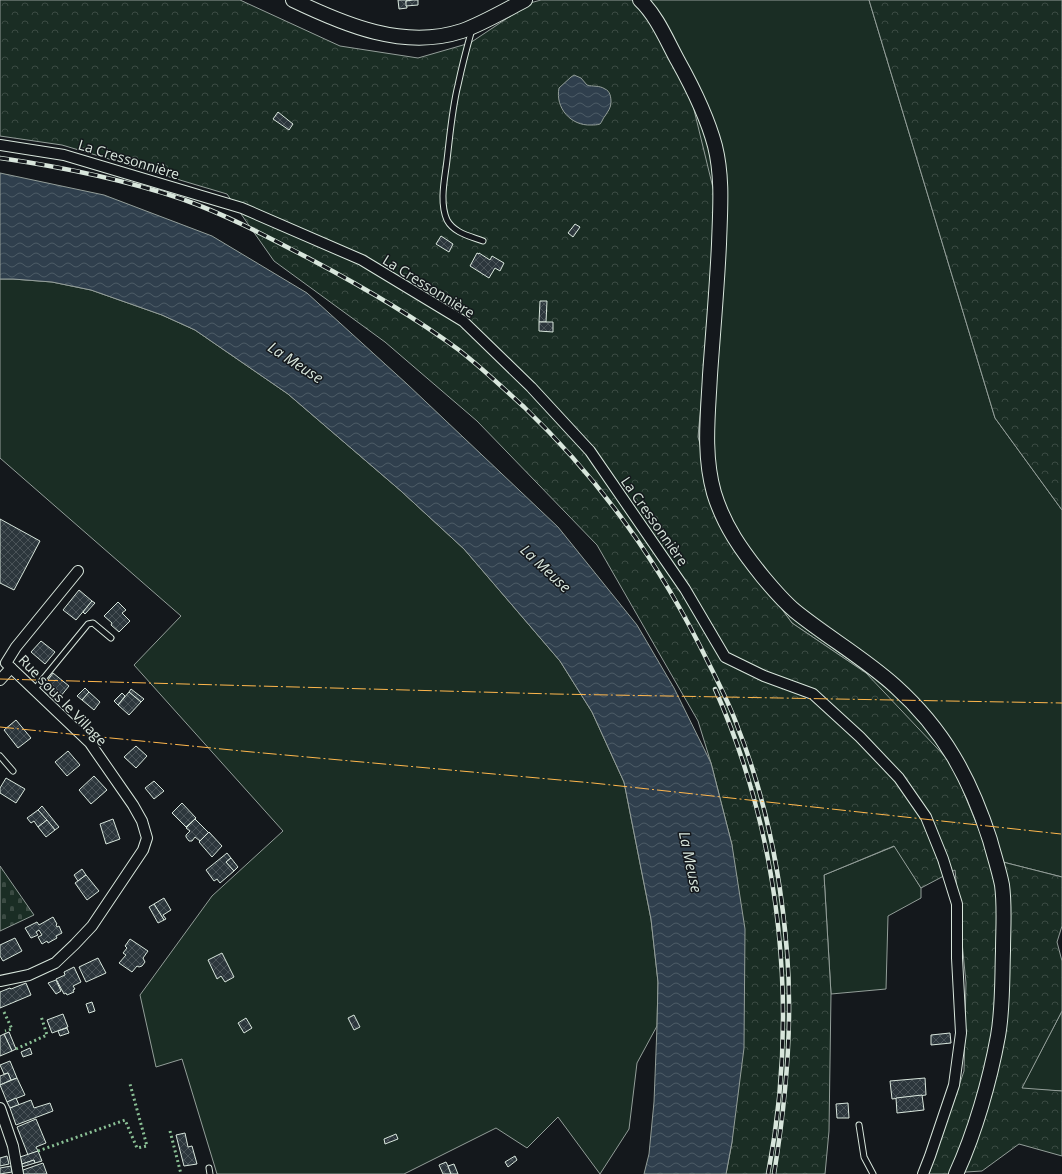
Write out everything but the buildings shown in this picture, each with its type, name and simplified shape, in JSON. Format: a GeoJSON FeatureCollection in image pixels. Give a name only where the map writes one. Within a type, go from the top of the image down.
{"type":"FeatureCollection","features":[{"type":"Feature","properties":{"kind":"street"},"geometry":{"type":"LineString","coordinates":[[293,0],[354,26],[375,33],[420,38],[441,36],[463,31],[525,0]]}},
{"type":"Feature","properties":{"kind":"street"},"geometry":{"type":"LineString","coordinates":[[643,2],[694,89],[715,146],[720,185],[720,220],[707,431],[709,472],[720,511],[728,530],[738,546],[779,595],[793,609],[874,669],[929,720],[945,741],[971,788],[994,853],[1003,898],[1002,994],[998,1034],[989,1073],[972,1131],[956,1174]]}},
{"type":"Feature","properties":{"kind":"street","name":"La Cressonnière"},"geometry":{"type":"LineString","coordinates":[[0,145],[64,155],[242,208],[362,260],[463,321],[531,387],[590,451],[685,589],[725,657],[764,676],[814,694],[854,731],[899,778],[926,817],[943,859],[957,904],[957,958],[961,1032],[954,1085],[923,1174]]}},
{"type":"Feature","properties":{"kind":"street","name":"Rue sous le Village"},"geometry":{"type":"LineString","coordinates":[[0,981],[29,975],[55,963],[75,944],[92,926],[143,850],[147,838],[142,822],[133,805],[90,744],[6,664],[16,647],[78,571]]}},
{"type":"Feature","properties":{"kind":"street"},"geometry":{"type":"LineString","coordinates":[[0,680],[11,668]]}},
{"type":"Feature","properties":{"kind":"street"},"geometry":{"type":"LineString","coordinates":[[0,1108],[13,1146],[18,1174]]}},
{"type":"Feature","properties":{"kind":"lane"},"geometry":{"type":"LineString","coordinates":[[473,26],[458,84],[452,118],[443,191],[444,208],[447,220],[452,227],[460,232],[483,241]]}},
{"type":"Feature","properties":{"kind":"lane"},"geometry":{"type":"LineString","coordinates":[[34,690],[88,624],[93,623],[111,638]]}},
{"type":"Feature","properties":{"kind":"lane"},"geometry":{"type":"LineString","coordinates":[[0,756],[14,772]]}},
{"type":"Feature","properties":{"kind":"lane"},"geometry":{"type":"LineString","coordinates":[[859,1125],[864,1157],[873,1174]]}},
{"type":"Feature","properties":{"kind":"lane"},"geometry":{"type":"LineString","coordinates":[[209,1168],[210,1174]]}},
{"type":"Feature","properties":{"kind":"green space"},"geometry":{"type":"Polygon","coordinates":[[[0,0],[240,0],[340,46],[418,58],[470,43],[530,3],[541,0],[636,0],[687,81],[714,192],[710,303],[698,437],[727,534],[792,623],[866,673],[952,764],[991,859],[1062,877],[1062,926],[1057,942],[1062,961],[1062,1011],[1022,1088],[1062,1091],[1062,1156],[1019,1144],[982,1171],[929,1174],[964,1071],[966,983],[955,870],[921,888],[894,846],[824,875],[831,994],[829,1131],[825,1174],[726,1174],[732,1142],[732,845],[711,763],[698,721],[597,545],[477,421],[385,342],[274,261],[227,194],[62,145],[0,136],[0,0]]]}},
{"type":"Feature","properties":{"kind":"green space"},"geometry":{"type":"Polygon","coordinates":[[[642,0],[869,0],[995,418],[1062,510],[1062,877],[991,859],[866,673],[792,623],[727,534],[698,437],[710,303],[642,0]]]}},
{"type":"Feature","properties":{"kind":"green space"},"geometry":{"type":"Polygon","coordinates":[[[869,0],[1062,0],[1062,510],[995,418],[869,0]]]}},
{"type":"Feature","properties":{"kind":"green space"},"geometry":{"type":"Polygon","coordinates":[[[0,279],[52,282],[91,290],[162,315],[195,330],[288,394],[401,491],[464,549],[560,661],[592,712],[624,782],[651,919],[658,982],[657,1026],[637,1063],[629,1129],[600,1174],[558,1117],[527,1148],[496,1128],[404,1174],[217,1174],[182,1059],[156,1067],[140,995],[212,896],[283,831],[134,665],[181,616],[0,458],[0,279]]]}},
{"type":"Feature","properties":{"kind":"green space"},"geometry":{"type":"Polygon","coordinates":[[[895,846],[921,888],[921,898],[888,916],[886,989],[831,994],[824,875],[895,846]]]}},
{"type":"Feature","properties":{"kind":"green space"},"geometry":{"type":"Polygon","coordinates":[[[0,866],[34,915],[0,931],[0,866]]]}},
{"type":"Feature","properties":{"kind":"green space"},"geometry":{"type":"Polygon","coordinates":[[[1062,1011],[1062,1091],[1021,1089],[1062,1011]]]}},
{"type":"Feature","properties":{"kind":"water"},"geometry":{"type":"Polygon","coordinates":[[[574,75],[581,78],[587,85],[600,87],[607,90],[609,93],[611,98],[610,106],[600,124],[584,125],[571,119],[562,109],[558,95],[559,88],[574,75]]]}},
{"type":"Feature","properties":{"kind":"water","name":"La Meuse"},"geometry":{"type":"Polygon","coordinates":[[[0,173],[104,195],[212,236],[307,293],[407,384],[558,527],[637,625],[674,688],[711,763],[732,845],[745,929],[744,1048],[732,1142],[726,1174],[644,1174],[649,1154],[654,1102],[657,1026],[658,982],[651,919],[624,782],[592,712],[560,661],[464,549],[401,491],[288,394],[195,330],[162,315],[91,290],[52,282],[0,279],[0,173]]]}},
{"type":"Feature","properties":{"kind":"railway"},"geometry":{"type":"LineString","coordinates":[[0,158],[92,174],[137,185],[182,199],[248,227],[312,260],[387,302],[424,325],[459,350],[524,407],[579,465],[628,526],[650,558],[690,626],[724,695],[735,719],[757,782],[771,838],[781,895],[789,980],[789,1036],[785,1091],[774,1174]]}},
{"type":"Feature","properties":{"kind":"railway"},"geometry":{"type":"LineString","coordinates":[[715,689],[738,747],[756,806],[769,866],[778,928],[783,990],[782,1052],[777,1113],[768,1174]]}},
{"type":"Feature","properties":{"kind":"hedge"},"geometry":{"type":"LineString","coordinates":[[4,1012],[12,1029],[5,1031]]}},
{"type":"Feature","properties":{"kind":"hedge"},"geometry":{"type":"LineString","coordinates":[[16,1049],[47,1035],[41,1016]]}},
{"type":"Feature","properties":{"kind":"hedge"},"geometry":{"type":"LineString","coordinates":[[38,1151],[125,1120],[137,1148],[147,1146],[130,1084]]}},
{"type":"Feature","properties":{"kind":"hedge"},"geometry":{"type":"LineString","coordinates":[[170,1131],[181,1174]]}},
{"type":"Feature","properties":{"kind":"power"},"geometry":{"type":"LineString","coordinates":[[0,679],[554,694],[1062,703]]}},
{"type":"Feature","properties":{"kind":"power"},"geometry":{"type":"LineString","coordinates":[[0,727],[593,783],[1061,834]]}}]}
